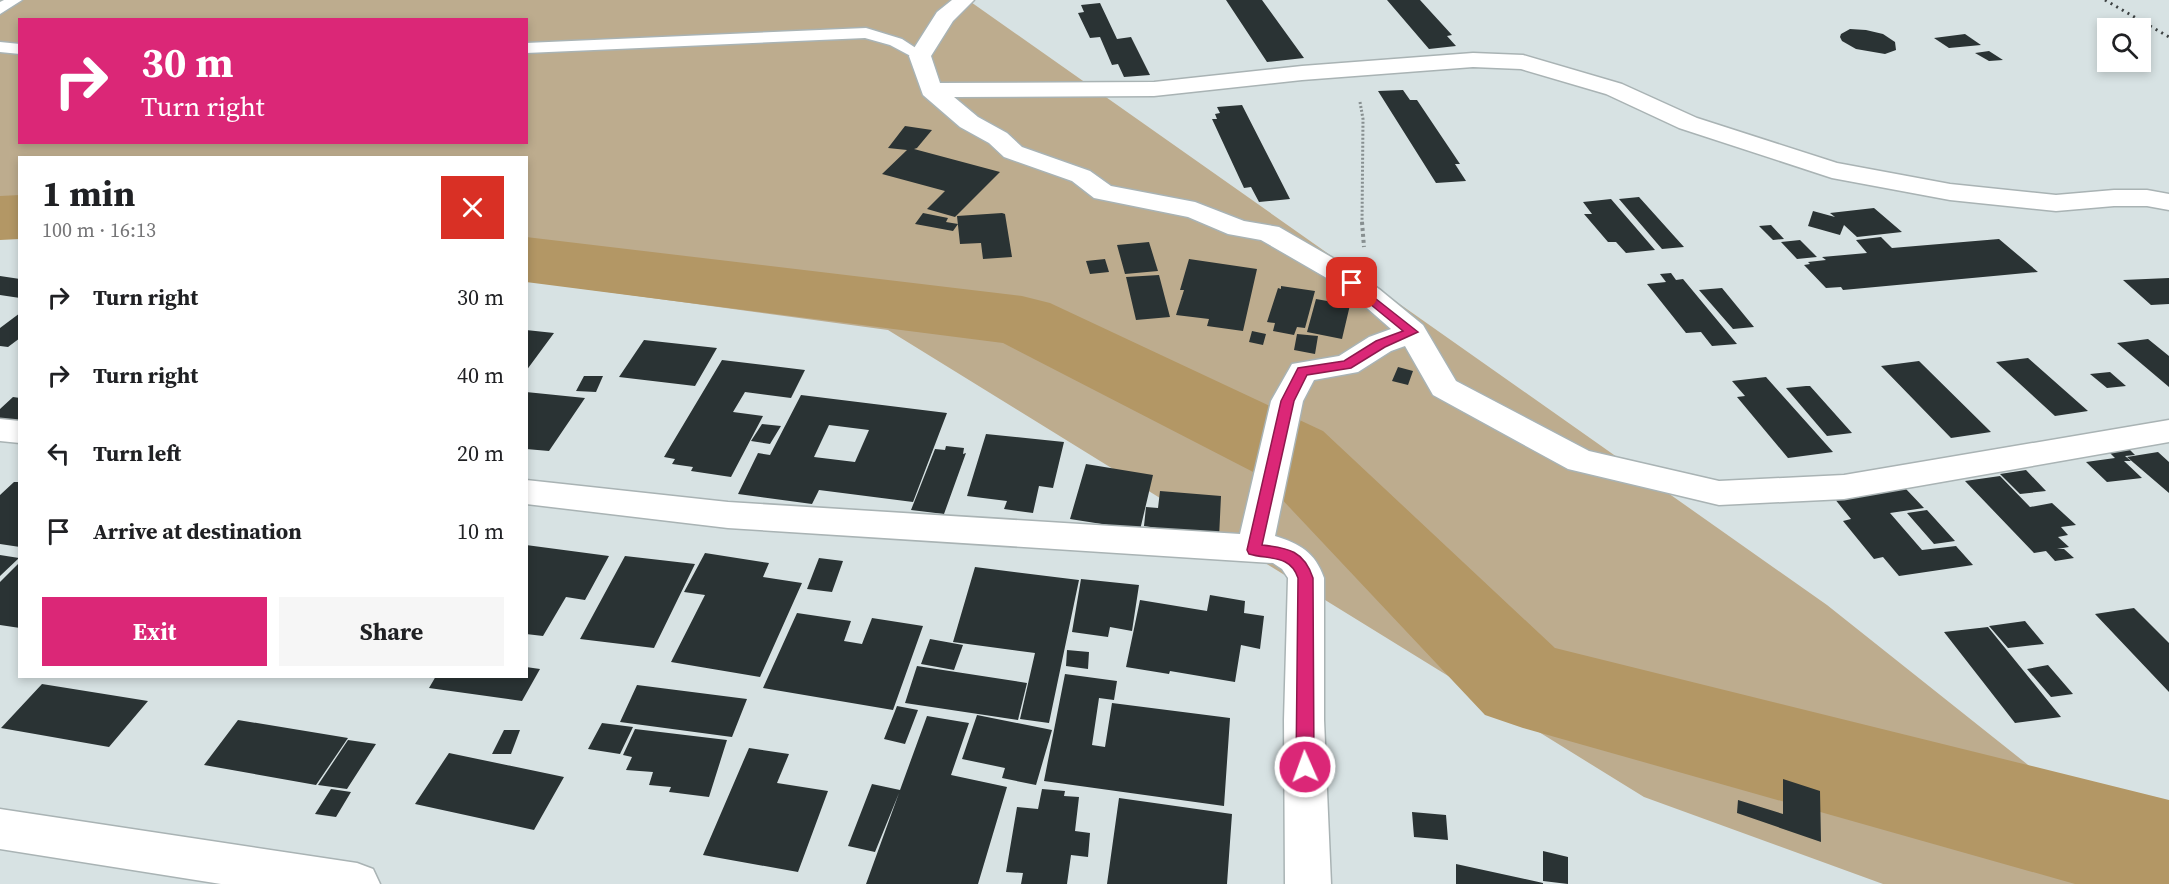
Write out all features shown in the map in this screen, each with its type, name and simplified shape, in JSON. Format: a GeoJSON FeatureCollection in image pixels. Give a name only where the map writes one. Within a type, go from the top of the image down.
{"type":"FeatureCollection","features":[{"type":"Feature","properties":{"kind":"street"},"geometry":{"type":"LineString","coordinates":[[964,0],[946,8],[920,56],[931,90],[969,122],[998,138],[1013,152],[1081,176],[1104,192],[1195,210],[1238,228],[1269,233],[1369,295],[1412,332],[1444,388],[1580,461],[1719,493],[1844,487],[2169,431]]}},
{"type":"Feature","properties":{"kind":"street"},"geometry":{"type":"LineString","coordinates":[[931,90],[1154,89],[1302,73],[1473,60],[1523,62],[1614,89],[1689,123],[1832,170],[1950,192],[2056,202],[2114,198],[2146,198],[2169,202]]}},
{"type":"Feature","properties":{"kind":"street"},"geometry":{"type":"LineString","coordinates":[[1255,548],[1287,401],[1303,371],[1347,365],[1380,344],[1412,332]]}},
{"type":"Feature","properties":{"kind":"street"},"geometry":{"type":"LineString","coordinates":[[0,430],[18,432]]}},
{"type":"Feature","properties":{"kind":"street"},"geometry":{"type":"LineString","coordinates":[[528,492],[728,515],[1255,548],[1285,553],[1302,567],[1306,578],[1304,720],[1308,884]]}},
{"type":"Feature","properties":{"kind":"street"},"geometry":{"type":"LineString","coordinates":[[0,828],[357,884]]}},
{"type":"Feature","properties":{"kind":"lane"},"geometry":{"type":"LineString","coordinates":[[0,9],[14,0]]}},
{"type":"Feature","properties":{"kind":"lane"},"geometry":{"type":"LineString","coordinates":[[528,48],[866,33],[896,42],[920,56]]}},
{"type":"Feature","properties":{"kind":"lane"},"geometry":{"type":"LineString","coordinates":[[0,47],[18,49]]}},
{"type":"Feature","properties":{"kind":"path"},"geometry":{"type":"LineString","coordinates":[[1302,73],[1359,98],[1363,135],[1361,212],[1369,295]]}},
{"type":"Feature","properties":{"kind":"shaded area"},"geometry":{"type":"Polygon","coordinates":[[[0,0],[968,0],[1827,605],[2169,877],[2169,884],[1883,884],[1644,797],[888,330],[528,281],[528,156],[18,156],[18,233],[0,235],[0,0]]]}},
{"type":"Feature","properties":{"kind":"building"},"geometry":{"type":"Polygon","coordinates":[[[1226,0],[1262,0],[1304,58],[1267,62],[1226,0]]]}},
{"type":"Feature","properties":{"kind":"building"},"geometry":{"type":"Polygon","coordinates":[[[1387,0],[1420,0],[1452,35],[1447,36],[1456,46],[1429,49],[1387,0]]]}},
{"type":"Feature","properties":{"kind":"building"},"geometry":{"type":"Polygon","coordinates":[[[1100,3],[1117,39],[1131,37],[1150,75],[1124,77],[1118,64],[1112,65],[1100,37],[1090,38],[1078,13],[1084,12],[1081,5],[1100,3]]]}},
{"type":"Feature","properties":{"kind":"building"},"geometry":{"type":"Polygon","coordinates":[[[1850,29],[1883,34],[1895,42],[1896,50],[1885,54],[1856,49],[1842,41],[1840,37],[1850,29]]]}},
{"type":"Feature","properties":{"kind":"building"},"geometry":{"type":"Polygon","coordinates":[[[1965,34],[1981,45],[1949,48],[1934,38],[1965,34]]]}},
{"type":"Feature","properties":{"kind":"building"},"geometry":{"type":"Polygon","coordinates":[[[1989,51],[2003,60],[1989,61],[1975,53],[1989,51]]]}},
{"type":"Feature","properties":{"kind":"building"},"geometry":{"type":"Polygon","coordinates":[[[1403,90],[1410,100],[1417,100],[1460,164],[1455,164],[1466,181],[1436,183],[1378,91],[1403,90]]]}},
{"type":"Feature","properties":{"kind":"building"},"geometry":{"type":"Polygon","coordinates":[[[1242,105],[1290,199],[1259,202],[1251,187],[1244,188],[1212,119],[1217,119],[1215,114],[1220,113],[1217,107],[1242,105]]]}},
{"type":"Feature","properties":{"kind":"building"},"geometry":{"type":"Polygon","coordinates":[[[905,126],[932,130],[914,149],[1000,172],[955,217],[927,209],[945,191],[882,174],[907,150],[888,148],[905,126]]]}},
{"type":"Feature","properties":{"kind":"building"},"geometry":{"type":"Polygon","coordinates":[[[1639,197],[1684,247],[1662,249],[1619,199],[1639,197]]]}},
{"type":"Feature","properties":{"kind":"building"},"geometry":{"type":"Polygon","coordinates":[[[1611,199],[1655,250],[1626,253],[1616,242],[1608,242],[1584,214],[1592,214],[1583,202],[1611,199]]]}},
{"type":"Feature","properties":{"kind":"building"},"geometry":{"type":"Polygon","coordinates":[[[1874,208],[1902,232],[1857,237],[1844,225],[1840,235],[1808,226],[1813,211],[1835,217],[1830,213],[1874,208]]]}},
{"type":"Feature","properties":{"kind":"building"},"geometry":{"type":"Polygon","coordinates":[[[923,213],[948,218],[946,222],[958,224],[953,231],[915,224],[923,213]]]}},
{"type":"Feature","properties":{"kind":"building"},"geometry":{"type":"Polygon","coordinates":[[[1005,214],[1012,257],[983,259],[981,243],[960,244],[957,216],[1005,214]]]}},
{"type":"Feature","properties":{"kind":"building"},"geometry":{"type":"Polygon","coordinates":[[[1771,225],[1784,239],[1773,240],[1759,226],[1771,225]]]}},
{"type":"Feature","properties":{"kind":"building"},"geometry":{"type":"Polygon","coordinates":[[[1881,237],[1892,248],[1999,239],[2038,272],[1843,290],[1841,287],[1826,288],[1804,265],[1810,264],[1808,262],[1826,260],[1822,257],[1867,253],[1856,240],[1881,237]]]}},
{"type":"Feature","properties":{"kind":"building"},"geometry":{"type":"Polygon","coordinates":[[[1800,240],[1817,257],[1797,259],[1781,242],[1800,240]]]}},
{"type":"Feature","properties":{"kind":"building"},"geometry":{"type":"Polygon","coordinates":[[[1149,242],[1158,271],[1125,274],[1117,245],[1149,242]]]}},
{"type":"Feature","properties":{"kind":"building"},"geometry":{"type":"Polygon","coordinates":[[[1105,259],[1109,272],[1090,274],[1086,261],[1105,259]]]}},
{"type":"Feature","properties":{"kind":"building"},"geometry":{"type":"Polygon","coordinates":[[[1189,259],[1257,269],[1243,331],[1207,326],[1209,319],[1176,315],[1184,290],[1180,290],[1189,259]]]}},
{"type":"Feature","properties":{"kind":"building"},"geometry":{"type":"Polygon","coordinates":[[[1671,273],[1676,280],[1683,279],[1737,344],[1712,346],[1701,332],[1686,333],[1647,284],[1666,282],[1660,274],[1671,273]]]}},
{"type":"Feature","properties":{"kind":"building"},"geometry":{"type":"Polygon","coordinates":[[[1159,275],[1170,317],[1136,320],[1126,277],[1159,275]]]}},
{"type":"Feature","properties":{"kind":"building"},"geometry":{"type":"Polygon","coordinates":[[[0,276],[18,279],[18,298],[0,295],[0,276]]]}},
{"type":"Feature","properties":{"kind":"building"},"geometry":{"type":"Polygon","coordinates":[[[2169,278],[2169,304],[2151,305],[2123,280],[2169,278]]]}},
{"type":"Feature","properties":{"kind":"building"},"geometry":{"type":"Polygon","coordinates":[[[1281,286],[1315,291],[1305,328],[1297,327],[1294,335],[1273,331],[1275,323],[1267,322],[1278,288],[1281,289],[1281,286]]]}},
{"type":"Feature","properties":{"kind":"building"},"geometry":{"type":"Polygon","coordinates":[[[1722,288],[1754,327],[1733,329],[1699,290],[1722,288]]]}},
{"type":"Feature","properties":{"kind":"building"},"geometry":{"type":"Polygon","coordinates":[[[1316,299],[1350,305],[1342,339],[1307,332],[1316,299]]]}},
{"type":"Feature","properties":{"kind":"building"},"geometry":{"type":"Polygon","coordinates":[[[18,314],[18,340],[8,347],[0,346],[0,328],[18,314]]]}},
{"type":"Feature","properties":{"kind":"building"},"geometry":{"type":"Polygon","coordinates":[[[528,330],[554,333],[528,368],[528,330]]]}},
{"type":"Feature","properties":{"kind":"building"},"geometry":{"type":"Polygon","coordinates":[[[1252,331],[1266,334],[1263,345],[1249,342],[1252,331]]]}},
{"type":"Feature","properties":{"kind":"building"},"geometry":{"type":"Polygon","coordinates":[[[1297,334],[1318,336],[1315,354],[1294,350],[1297,334]]]}},
{"type":"Feature","properties":{"kind":"building"},"geometry":{"type":"Polygon","coordinates":[[[2148,339],[2169,356],[2169,387],[2117,343],[2148,339]]]}},
{"type":"Feature","properties":{"kind":"building"},"geometry":{"type":"Polygon","coordinates":[[[644,340],[717,348],[695,386],[619,377],[644,340]]]}},
{"type":"Feature","properties":{"kind":"building"},"geometry":{"type":"Polygon","coordinates":[[[2028,358],[2088,411],[2055,416],[1996,362],[2028,358]]]}},
{"type":"Feature","properties":{"kind":"building"},"geometry":{"type":"Polygon","coordinates":[[[722,360],[805,370],[791,398],[745,392],[733,412],[763,416],[731,477],[691,471],[693,467],[672,464],[675,459],[664,457],[722,360]]]}},
{"type":"Feature","properties":{"kind":"building"},"geometry":{"type":"Polygon","coordinates":[[[1919,361],[1991,432],[1951,438],[1881,366],[1919,361]]]}},
{"type":"Feature","properties":{"kind":"building"},"geometry":{"type":"Polygon","coordinates":[[[1398,367],[1413,371],[1408,385],[1392,381],[1398,367]]]}},
{"type":"Feature","properties":{"kind":"building"},"geometry":{"type":"Polygon","coordinates":[[[2110,372],[2126,386],[2107,388],[2090,374],[2110,372]]]}},
{"type":"Feature","properties":{"kind":"building"},"geometry":{"type":"Polygon","coordinates":[[[584,376],[603,376],[596,392],[576,391],[584,376]]]}},
{"type":"Feature","properties":{"kind":"building"},"geometry":{"type":"Polygon","coordinates":[[[1766,377],[1833,452],[1788,458],[1737,397],[1745,396],[1732,381],[1766,377]]]}},
{"type":"Feature","properties":{"kind":"building"},"geometry":{"type":"Polygon","coordinates":[[[1810,386],[1852,433],[1827,436],[1786,388],[1810,386]]]}},
{"type":"Feature","properties":{"kind":"building"},"geometry":{"type":"Polygon","coordinates":[[[528,392],[585,398],[549,451],[528,449],[528,392]]]}},
{"type":"Feature","properties":{"kind":"building"},"geometry":{"type":"Polygon","coordinates":[[[801,395],[947,413],[913,502],[819,490],[812,504],[738,494],[758,453],[770,455],[801,395]],[[829,425],[814,457],[855,462],[869,430],[829,425]]]}},
{"type":"Feature","properties":{"kind":"building"},"geometry":{"type":"Polygon","coordinates":[[[13,397],[18,398],[18,425],[0,423],[0,409],[13,397]]]}},
{"type":"Feature","properties":{"kind":"building"},"geometry":{"type":"Polygon","coordinates":[[[762,424],[781,426],[770,444],[751,441],[762,424]]]}},
{"type":"Feature","properties":{"kind":"building"},"geometry":{"type":"Polygon","coordinates":[[[986,434],[1064,442],[1053,488],[1039,486],[1033,513],[1004,509],[1007,501],[967,496],[986,434]]]}},
{"type":"Feature","properties":{"kind":"building"},"geometry":{"type":"Polygon","coordinates":[[[946,446],[964,448],[963,454],[966,453],[944,514],[911,510],[935,449],[945,450],[946,446]]]}},
{"type":"Feature","properties":{"kind":"building"},"geometry":{"type":"Polygon","coordinates":[[[2127,447],[2135,455],[2125,456],[2131,461],[2124,461],[2142,478],[2107,482],[2086,462],[2115,458],[2106,449],[2127,447]]]}},
{"type":"Feature","properties":{"kind":"building"},"geometry":{"type":"Polygon","coordinates":[[[2158,452],[2169,462],[2169,493],[2127,457],[2158,452]]]}},
{"type":"Feature","properties":{"kind":"building"},"geometry":{"type":"Polygon","coordinates":[[[1086,464],[1153,475],[1140,530],[1070,519],[1086,464]]]}},
{"type":"Feature","properties":{"kind":"building"},"geometry":{"type":"Polygon","coordinates":[[[2026,470],[2046,491],[2020,494],[2000,474],[2026,470]]]}},
{"type":"Feature","properties":{"kind":"building"},"geometry":{"type":"Polygon","coordinates":[[[2000,476],[2030,507],[2052,503],[2076,525],[2061,527],[2068,535],[2058,537],[2069,547],[2057,549],[2064,549],[2074,558],[2055,561],[2046,551],[2034,553],[1965,481],[2000,476]]]}},
{"type":"Feature","properties":{"kind":"building"},"geometry":{"type":"Polygon","coordinates":[[[14,482],[18,482],[18,547],[0,544],[0,495],[14,482]]]}},
{"type":"Feature","properties":{"kind":"building"},"geometry":{"type":"Polygon","coordinates":[[[1906,489],[1924,508],[1890,513],[1922,550],[1956,546],[1973,565],[1899,576],[1883,557],[1874,559],[1843,521],[1851,519],[1834,498],[1906,489]]]}},
{"type":"Feature","properties":{"kind":"building"},"geometry":{"type":"Polygon","coordinates":[[[1160,491],[1221,496],[1219,538],[1144,526],[1146,507],[1158,508],[1160,491]]]}},
{"type":"Feature","properties":{"kind":"building"},"geometry":{"type":"Polygon","coordinates":[[[1927,510],[1955,541],[1934,544],[1907,513],[1927,510]]]}},
{"type":"Feature","properties":{"kind":"building"},"geometry":{"type":"Polygon","coordinates":[[[528,545],[609,556],[585,600],[566,597],[543,636],[528,634],[528,545]]]}},
{"type":"Feature","properties":{"kind":"building"},"geometry":{"type":"Polygon","coordinates":[[[705,553],[769,563],[763,577],[802,583],[760,677],[671,662],[705,595],[684,592],[705,553]]]}},
{"type":"Feature","properties":{"kind":"building"},"geometry":{"type":"Polygon","coordinates":[[[0,555],[18,558],[18,559],[0,576],[0,555]]]}},
{"type":"Feature","properties":{"kind":"building"},"geometry":{"type":"Polygon","coordinates":[[[625,556],[695,564],[654,648],[580,639],[625,556]]]}},
{"type":"Feature","properties":{"kind":"building"},"geometry":{"type":"Polygon","coordinates":[[[819,558],[843,561],[832,592],[807,589],[819,558]]]}},
{"type":"Feature","properties":{"kind":"building"},"geometry":{"type":"Polygon","coordinates":[[[18,564],[18,628],[0,625],[0,582],[18,564]]]}},
{"type":"Feature","properties":{"kind":"building"},"geometry":{"type":"Polygon","coordinates":[[[975,567],[1079,580],[1049,723],[1020,719],[1035,653],[953,642],[975,567]]]}},
{"type":"Feature","properties":{"kind":"building"},"geometry":{"type":"Polygon","coordinates":[[[1081,579],[1139,585],[1132,631],[1110,627],[1108,637],[1072,632],[1081,579]]]}},
{"type":"Feature","properties":{"kind":"building"},"geometry":{"type":"Polygon","coordinates":[[[1210,595],[1245,601],[1244,613],[1264,616],[1260,649],[1241,645],[1235,682],[1170,671],[1169,674],[1126,667],[1140,600],[1207,611],[1210,595]]]}},
{"type":"Feature","properties":{"kind":"building"},"geometry":{"type":"Polygon","coordinates":[[[2134,608],[2169,643],[2169,692],[2095,614],[2134,608]]]}},
{"type":"Feature","properties":{"kind":"building"},"geometry":{"type":"Polygon","coordinates":[[[797,613],[851,621],[844,641],[862,644],[872,618],[923,626],[893,710],[763,688],[797,613]]]}},
{"type":"Feature","properties":{"kind":"building"},"geometry":{"type":"Polygon","coordinates":[[[2025,621],[2044,644],[2008,648],[1989,626],[2025,621]]]}},
{"type":"Feature","properties":{"kind":"building"},"geometry":{"type":"Polygon","coordinates":[[[1988,627],[2061,717],[2015,723],[1944,632],[1988,627]]]}},
{"type":"Feature","properties":{"kind":"building"},"geometry":{"type":"Polygon","coordinates":[[[930,639],[963,645],[954,670],[921,664],[930,639]]]}},
{"type":"Feature","properties":{"kind":"building"},"geometry":{"type":"Polygon","coordinates":[[[1067,650],[1089,652],[1088,669],[1066,666],[1067,650]]]}},
{"type":"Feature","properties":{"kind":"building"},"geometry":{"type":"Polygon","coordinates":[[[2048,665],[2073,694],[2051,697],[2027,669],[2048,665]]]}},
{"type":"Feature","properties":{"kind":"building"},"geometry":{"type":"Polygon","coordinates":[[[917,666],[1027,683],[1018,720],[905,703],[917,666]]]}},
{"type":"Feature","properties":{"kind":"building"},"geometry":{"type":"Polygon","coordinates":[[[528,667],[540,669],[522,701],[429,688],[435,678],[528,678],[528,667]]]}},
{"type":"Feature","properties":{"kind":"building"},"geometry":{"type":"Polygon","coordinates":[[[1065,674],[1117,681],[1114,700],[1099,698],[1092,745],[1105,747],[1112,703],[1230,718],[1224,806],[1044,781],[1065,674]]]}},
{"type":"Feature","properties":{"kind":"building"},"geometry":{"type":"Polygon","coordinates":[[[42,684],[148,701],[109,747],[1,728],[42,684]]]}},
{"type":"Feature","properties":{"kind":"building"},"geometry":{"type":"Polygon","coordinates":[[[637,685],[747,699],[732,737],[620,722],[637,685]]]}},
{"type":"Feature","properties":{"kind":"building"},"geometry":{"type":"Polygon","coordinates":[[[897,706],[918,710],[905,744],[884,739],[897,706]]]}},
{"type":"Feature","properties":{"kind":"building"},"geometry":{"type":"Polygon","coordinates":[[[977,715],[1052,730],[1036,785],[1002,778],[1005,768],[962,759],[977,715]]]}},
{"type":"Feature","properties":{"kind":"building"},"geometry":{"type":"Polygon","coordinates":[[[927,716],[969,723],[951,775],[1007,787],[978,884],[866,884],[899,793],[875,852],[848,846],[872,784],[900,790],[927,716]]]}},
{"type":"Feature","properties":{"kind":"building"},"geometry":{"type":"Polygon","coordinates":[[[238,720],[348,738],[316,785],[204,765],[238,720]]]}},
{"type":"Feature","properties":{"kind":"building"},"geometry":{"type":"Polygon","coordinates":[[[602,723],[633,727],[620,754],[588,749],[602,723]]]}},
{"type":"Feature","properties":{"kind":"building"},"geometry":{"type":"Polygon","coordinates":[[[635,729],[727,740],[709,797],[669,792],[671,787],[649,785],[653,772],[626,770],[632,757],[623,755],[635,729]]]}},
{"type":"Feature","properties":{"kind":"building"},"geometry":{"type":"Polygon","coordinates":[[[504,730],[520,730],[511,754],[492,754],[504,730]]]}},
{"type":"Feature","properties":{"kind":"building"},"geometry":{"type":"Polygon","coordinates":[[[348,740],[376,744],[347,789],[318,785],[348,740]]]}},
{"type":"Feature","properties":{"kind":"building"},"geometry":{"type":"Polygon","coordinates":[[[749,748],[789,754],[777,783],[828,791],[798,872],[703,855],[749,748]]]}},
{"type":"Feature","properties":{"kind":"building"},"geometry":{"type":"Polygon","coordinates":[[[449,753],[564,777],[534,830],[415,804],[449,753]]]}},
{"type":"Feature","properties":{"kind":"building"},"geometry":{"type":"Polygon","coordinates":[[[1783,779],[1820,791],[1821,842],[1737,813],[1738,800],[1783,814],[1783,779]]]}},
{"type":"Feature","properties":{"kind":"building"},"geometry":{"type":"Polygon","coordinates":[[[331,789],[351,792],[336,817],[315,814],[331,789]]]}},
{"type":"Feature","properties":{"kind":"building"},"geometry":{"type":"Polygon","coordinates":[[[1042,789],[1065,791],[1064,796],[1079,797],[1075,831],[1090,833],[1088,857],[1071,855],[1067,884],[1021,884],[1023,873],[1006,872],[1017,807],[1038,809],[1042,789]]]}},
{"type":"Feature","properties":{"kind":"building"},"geometry":{"type":"Polygon","coordinates":[[[1119,798],[1232,814],[1227,884],[1107,884],[1119,798]]]}},
{"type":"Feature","properties":{"kind":"building"},"geometry":{"type":"Polygon","coordinates":[[[1412,812],[1446,815],[1448,840],[1414,837],[1412,812]]]}},
{"type":"Feature","properties":{"kind":"building"},"geometry":{"type":"Polygon","coordinates":[[[1543,851],[1568,857],[1568,884],[1543,881],[1543,851]]]}},
{"type":"Feature","properties":{"kind":"building"},"geometry":{"type":"Polygon","coordinates":[[[1456,864],[1543,883],[1543,884],[1456,884],[1456,864]]]}},
{"type":"Feature","properties":{"kind":"waterway"},"geometry":{"type":"LineString","coordinates":[[0,218],[18,217]]}},
{"type":"Feature","properties":{"kind":"waterway"},"geometry":{"type":"LineString","coordinates":[[528,259],[1022,321],[1291,453],[1523,684],[2169,855]]}},
{"type":"Feature","properties":{"kind":"railway"},"geometry":{"type":"LineString","coordinates":[[2105,0],[2169,37]]}},
{"type":"Feature","properties":{"kind":"route"},"geometry":{"type":"LineString","coordinates":[[1305,767],[1306,578],[1302,567],[1285,553],[1275,550],[1254,550],[1287,401],[1303,371],[1347,365],[1380,344],[1412,332],[1352,283]]}}]}
